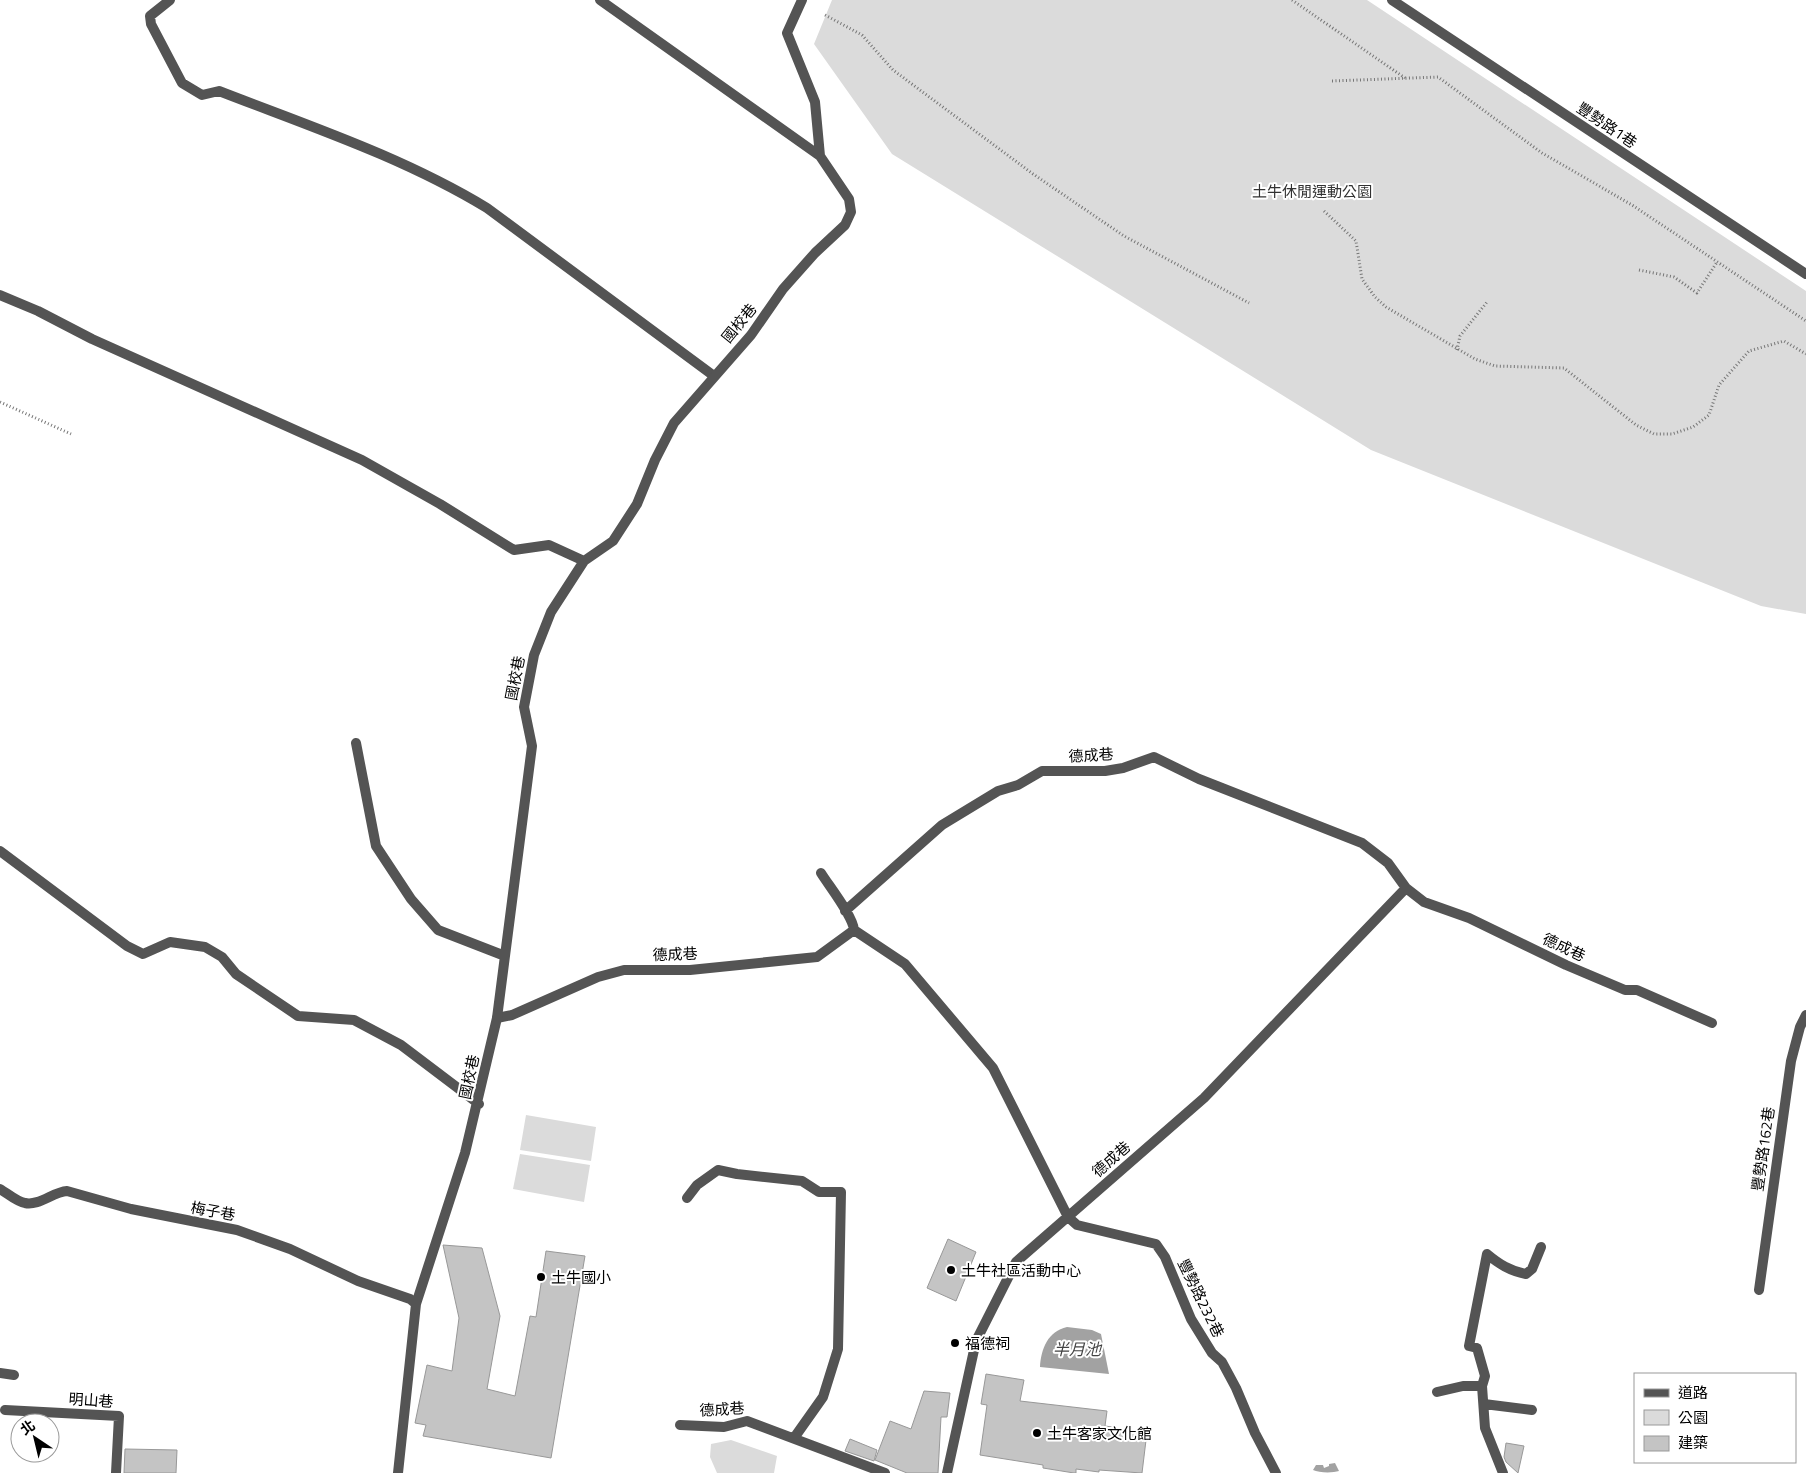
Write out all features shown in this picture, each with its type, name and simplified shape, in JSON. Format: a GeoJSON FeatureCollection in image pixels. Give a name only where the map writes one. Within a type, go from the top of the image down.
{"type":"FeatureCollection","features":[{"type":"Feature","properties":{"kind":"street"},"geometry":{"type":"LineString","coordinates":[[170,0],[150,16],[150,24],[182,83],[202,95],[219,91],[370,150],[452,187],[487,208],[714,376]]}},
{"type":"Feature","properties":{"kind":"street"},"geometry":{"type":"LineString","coordinates":[[600,0],[820,156]]}},
{"type":"Feature","properties":{"kind":"street","name":"國校巷"},"geometry":{"type":"LineString","coordinates":[[398,1473],[416,1304],[466,1153],[479,1104],[497,1018],[532,746],[524,707],[534,655],[551,612],[584,561],[613,541],[638,504],[655,460],[674,423],[750,335],[784,289],[815,253],[845,225],[851,212],[848,199],[820,156],[814,102],[787,33],[802,0]]}},
{"type":"Feature","properties":{"kind":"street","name":"豐勢路1巷"},"geometry":{"type":"LineString","coordinates":[[1392,0],[1806,274]]}},
{"type":"Feature","properties":{"kind":"street"},"geometry":{"type":"LineString","coordinates":[[0,295],[38,311],[92,339],[362,460],[440,504],[514,550],[548,545],[584,561]]}},
{"type":"Feature","properties":{"kind":"street"},"geometry":{"type":"LineString","coordinates":[[356,743],[376,846],[411,899],[438,930],[505,956]]}},
{"type":"Feature","properties":{"kind":"street","name":"德成巷"},"geometry":{"type":"LineString","coordinates":[[844,912],[942,824],[998,791],[1018,785],[1042,771],[1105,771],[1123,768],[1154,757],[1199,779],[1362,843],[1388,862],[1406,888],[1424,902],[1469,918],[1566,965],[1625,990],[1637,990],[1712,1023]]}},
{"type":"Feature","properties":{"kind":"street"},"geometry":{"type":"LineString","coordinates":[[0,851],[127,946],[143,954],[170,942],[205,947],[222,957],[236,974],[298,1016],[354,1020],[401,1045],[479,1104]]}},
{"type":"Feature","properties":{"kind":"street"},"geometry":{"type":"LineString","coordinates":[[820,873],[842,903],[844,912],[853,923],[854,930],[905,964],[993,1068],[1068,1217]]}},
{"type":"Feature","properties":{"kind":"street","name":"德成巷"},"geometry":{"type":"LineString","coordinates":[[947,1473],[976,1341],[1016,1262],[1204,1098],[1406,888]]}},
{"type":"Feature","properties":{"kind":"street","name":"德成巷"},"geometry":{"type":"LineString","coordinates":[[497,1018],[512,1015],[598,977],[624,970],[690,970],[817,957],[854,930]]}},
{"type":"Feature","properties":{"kind":"street","name":"豐勢路162巷"},"geometry":{"type":"LineString","coordinates":[[1759,1290],[1791,1061],[1800,1027],[1806,1015]]}},
{"type":"Feature","properties":{"kind":"street"},"geometry":{"type":"LineString","coordinates":[[687,1198],[697,1185],[718,1170],[737,1174],[802,1180],[819,1192],[841,1192],[838,1349],[823,1396],[794,1438]]}},
{"type":"Feature","properties":{"kind":"street","name":"梅子巷"},"geometry":{"type":"LineString","coordinates":[[0,1189],[23,1203],[33,1204],[57,1192],[67,1191],[131,1209],[237,1230],[290,1249],[358,1281],[410,1299],[416,1304]]}},
{"type":"Feature","properties":{"kind":"street","name":"豐勢路232巷"},"geometry":{"type":"LineString","coordinates":[[1068,1217],[1077,1225],[1156,1244],[1165,1256],[1191,1318],[1212,1353],[1222,1362],[1276,1473]]}},
{"type":"Feature","properties":{"kind":"street"},"geometry":{"type":"LineString","coordinates":[[1503,1473],[1485,1428],[1482,1386],[1485,1376],[1480,1356],[1477,1348],[1469,1346],[1487,1254],[1499,1264],[1515,1272],[1526,1274],[1532,1269],[1541,1247]]}},
{"type":"Feature","properties":{"kind":"street"},"geometry":{"type":"LineString","coordinates":[[0,1373],[14,1375]]}},
{"type":"Feature","properties":{"kind":"street"},"geometry":{"type":"LineString","coordinates":[[1437,1392],[1463,1386],[1482,1386]]}},
{"type":"Feature","properties":{"kind":"street"},"geometry":{"type":"LineString","coordinates":[[1484,1404],[1532,1410]]}},
{"type":"Feature","properties":{"kind":"street","name":"明山巷"},"geometry":{"type":"LineString","coordinates":[[5,1410],[119,1416],[116,1473]]}},
{"type":"Feature","properties":{"kind":"street","name":"德成巷"},"geometry":{"type":"LineString","coordinates":[[680,1425],[724,1427],[747,1421],[885,1473]]}},
{"type":"Feature","properties":{"kind":"path"},"geometry":{"type":"LineString","coordinates":[[1292,0],[1405,78]]}},
{"type":"Feature","properties":{"kind":"path"},"geometry":{"type":"LineString","coordinates":[[825,15],[862,35],[893,70],[1124,236],[1248,303]]}},
{"type":"Feature","properties":{"kind":"path"},"geometry":{"type":"LineString","coordinates":[[1332,81],[1438,77],[1542,153],[1632,205],[1806,321]]}},
{"type":"Feature","properties":{"kind":"path"},"geometry":{"type":"LineString","coordinates":[[1324,211],[1356,241],[1362,279],[1374,297],[1386,307],[1456,350],[1495,366],[1564,368],[1636,426],[1654,434],[1672,434],[1693,427],[1709,414],[1719,385],[1749,351],[1784,341],[1806,354]]}},
{"type":"Feature","properties":{"kind":"path"},"geometry":{"type":"LineString","coordinates":[[1640,270],[1674,277],[1697,293],[1717,262]]}},
{"type":"Feature","properties":{"kind":"path"},"geometry":{"type":"LineString","coordinates":[[1456,350],[1460,336],[1487,302]]}},
{"type":"Feature","properties":{"kind":"path"},"geometry":{"type":"LineString","coordinates":[[0,402],[71,434]]}},
{"type":"Feature","properties":{"kind":"green space","name":"土牛休閒運動公園"},"geometry":{"type":"Polygon","coordinates":[[[832,0],[1367,0],[1806,291],[1806,614],[1761,606],[1371,450],[892,154],[814,44],[832,0]]]}},
{"type":"Feature","properties":{"kind":"green space"},"geometry":{"type":"Polygon","coordinates":[[[526,1115],[596,1127],[591,1161],[520,1150],[526,1115]]]}},
{"type":"Feature","properties":{"kind":"green space"},"geometry":{"type":"Polygon","coordinates":[[[520,1154],[590,1165],[584,1202],[513,1189],[520,1154]]]}},
{"type":"Feature","properties":{"kind":"green space"},"geometry":{"type":"Polygon","coordinates":[[[731,1440],[777,1456],[774,1473],[717,1473],[710,1457],[711,1444],[731,1440]]]}},
{"type":"Feature","properties":{"kind":"water","name":"半月池"},"geometry":{"type":"Polygon","coordinates":[[[1067,1327],[1092,1330],[1101,1334],[1109,1374],[1040,1367],[1044,1347],[1050,1337],[1060,1329],[1067,1327]]]}},
{"type":"Feature","properties":{"kind":"water"},"geometry":{"type":"Polygon","coordinates":[[[1335,1463],[1339,1471],[1319,1472],[1313,1470],[1316,1465],[1323,1465],[1324,1468],[1329,1466],[1329,1464],[1335,1463]]]}},
{"type":"Feature","properties":{"kind":"building","name":"土牛社區活動中心"},"geometry":{"type":"Polygon","coordinates":[[[948,1239],[976,1252],[956,1301],[927,1288],[948,1239]]]}},
{"type":"Feature","properties":{"kind":"building"},"geometry":{"type":"Polygon","coordinates":[[[443,1245],[482,1248],[500,1316],[487,1389],[515,1396],[530,1316],[536,1317],[546,1251],[585,1256],[551,1458],[423,1436],[426,1425],[415,1423],[427,1365],[452,1371],[459,1318],[443,1245]]]}},
{"type":"Feature","properties":{"kind":"building"},"geometry":{"type":"Polygon","coordinates":[[[986,1374],[1024,1380],[1020,1401],[1107,1411],[1105,1426],[1147,1432],[1142,1473],[1099,1470],[1099,1472],[1076,1469],[1076,1473],[1074,1473],[1043,1468],[1043,1465],[980,1455],[987,1405],[981,1404],[986,1374]]]}},
{"type":"Feature","properties":{"kind":"building"},"geometry":{"type":"Polygon","coordinates":[[[924,1391],[950,1393],[947,1417],[941,1417],[938,1473],[907,1473],[875,1460],[890,1421],[911,1429],[924,1391]]]}},
{"type":"Feature","properties":{"kind":"building"},"geometry":{"type":"Polygon","coordinates":[[[850,1439],[877,1450],[874,1461],[845,1451],[850,1439]]]}},
{"type":"Feature","properties":{"kind":"building"},"geometry":{"type":"Polygon","coordinates":[[[1506,1443],[1524,1446],[1518,1473],[1506,1462],[1504,1457],[1506,1443]]]}},
{"type":"Feature","properties":{"kind":"building"},"geometry":{"type":"Polygon","coordinates":[[[125,1449],[177,1450],[176,1473],[124,1473],[125,1449]]]}},
{"type":"Feature","properties":{"kind":"place","name":"土牛社區活動中心"},"geometry":{"type":"Point","coordinates":[951,1270]}},
{"type":"Feature","properties":{"kind":"place","name":"土牛國小"},"geometry":{"type":"Point","coordinates":[541,1277]}},
{"type":"Feature","properties":{"kind":"place","name":"福德祠"},"geometry":{"type":"Point","coordinates":[955,1343]}},
{"type":"Feature","properties":{"kind":"place","name":"土牛客家文化館"},"geometry":{"type":"Point","coordinates":[1037,1433]}}]}
